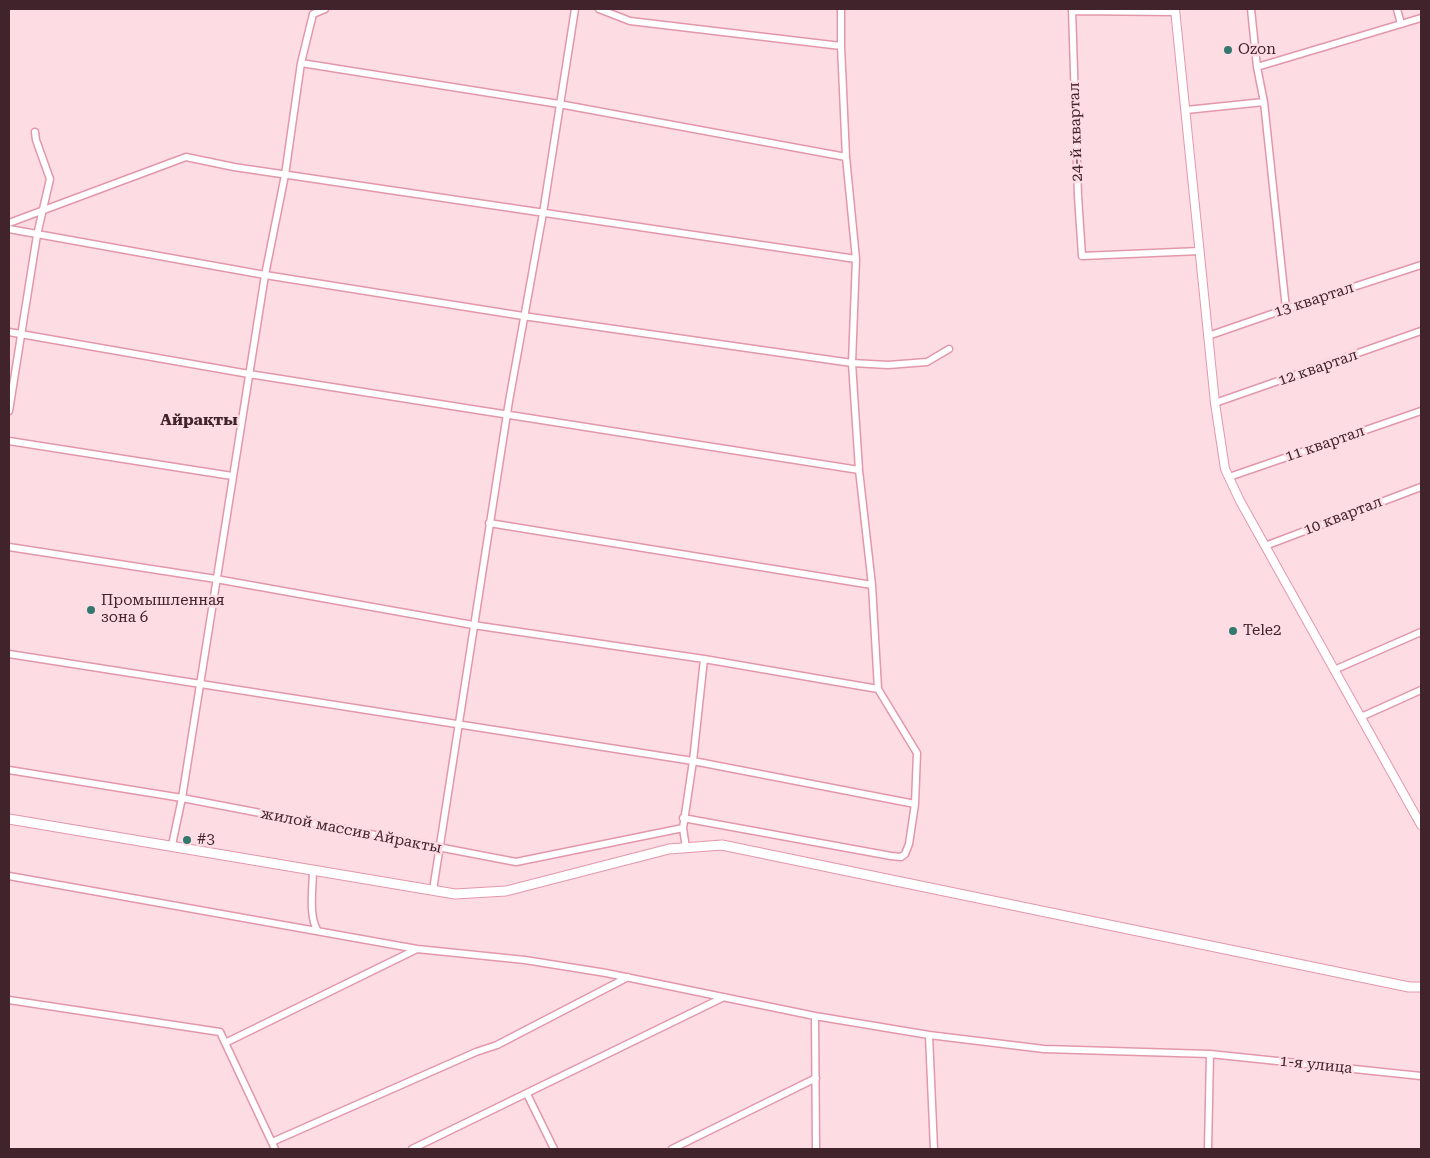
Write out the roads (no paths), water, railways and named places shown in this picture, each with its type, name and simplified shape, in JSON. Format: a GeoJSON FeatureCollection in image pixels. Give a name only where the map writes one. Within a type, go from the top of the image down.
{"type":"FeatureCollection","features":[{"type":"Feature","properties":{"kind":"main road"},"geometry":{"type":"LineString","coordinates":[[9,819],[456,894],[506,891],[669,849],[722,845],[1318,969],[1409,987],[1421,987]]}},
{"type":"Feature","properties":{"kind":"street"},"geometry":{"type":"LineString","coordinates":[[172,846],[182,798],[264,275],[285,175],[301,63],[312,14],[325,9]]}},
{"type":"Feature","properties":{"kind":"street"},"geometry":{"type":"LineString","coordinates":[[433,890],[489,523],[523,316],[543,214],[575,9]]}},
{"type":"Feature","properties":{"kind":"street"},"geometry":{"type":"LineString","coordinates":[[599,9],[630,21],[840,46]]}},
{"type":"Feature","properties":{"kind":"street"},"geometry":{"type":"LineString","coordinates":[[684,818],[901,857],[905,854],[909,844],[915,804],[917,754],[878,689],[872,585],[859,470],[852,363],[856,259],[846,157],[840,46],[841,9]]}},
{"type":"Feature","properties":{"kind":"street"},"geometry":{"type":"LineString","coordinates":[[1251,9],[1257,67],[1264,102],[1286,309]]}},
{"type":"Feature","properties":{"kind":"street"},"geometry":{"type":"LineString","coordinates":[[1397,9],[1401,24]]}},
{"type":"Feature","properties":{"kind":"street"},"geometry":{"type":"LineString","coordinates":[[1072,10],[1175,10],[1215,403],[1225,469],[1240,501],[1421,824]]}},
{"type":"Feature","properties":{"kind":"street","name":"24-й квартал"},"geometry":{"type":"LineString","coordinates":[[1072,10],[1078,196],[1082,256],[1200,251]]}},
{"type":"Feature","properties":{"kind":"street"},"geometry":{"type":"LineString","coordinates":[[1257,67],[1421,18]]}},
{"type":"Feature","properties":{"kind":"street"},"geometry":{"type":"LineString","coordinates":[[301,63],[559,104],[846,157]]}},
{"type":"Feature","properties":{"kind":"street"},"geometry":{"type":"LineString","coordinates":[[1186,110],[1264,102]]}},
{"type":"Feature","properties":{"kind":"street"},"geometry":{"type":"LineString","coordinates":[[9,411],[37,235],[50,179],[35,132]]}},
{"type":"Feature","properties":{"kind":"street"},"geometry":{"type":"LineString","coordinates":[[9,224],[186,157],[285,175],[856,259]]}},
{"type":"Feature","properties":{"kind":"street"},"geometry":{"type":"LineString","coordinates":[[9,229],[264,275],[523,316],[852,363],[888,365],[927,362],[949,350]]}},
{"type":"Feature","properties":{"kind":"street","name":"13 квартал"},"geometry":{"type":"LineString","coordinates":[[1208,336],[1421,265]]}},
{"type":"Feature","properties":{"kind":"street","name":"12 квартал"},"geometry":{"type":"LineString","coordinates":[[1215,403],[1421,331]]}},
{"type":"Feature","properties":{"kind":"street"},"geometry":{"type":"LineString","coordinates":[[9,332],[249,374],[859,470]]}},
{"type":"Feature","properties":{"kind":"street","name":"11 квартал"},"geometry":{"type":"LineString","coordinates":[[1229,477],[1421,411]]}},
{"type":"Feature","properties":{"kind":"street"},"geometry":{"type":"LineString","coordinates":[[9,441],[232,476]]}},
{"type":"Feature","properties":{"kind":"street","name":"10 квартал"},"geometry":{"type":"LineString","coordinates":[[1265,546],[1421,487]]}},
{"type":"Feature","properties":{"kind":"street"},"geometry":{"type":"LineString","coordinates":[[489,523],[872,585]]}},
{"type":"Feature","properties":{"kind":"street"},"geometry":{"type":"LineString","coordinates":[[9,546],[216,579],[473,625],[704,659],[878,689]]}},
{"type":"Feature","properties":{"kind":"street"},"geometry":{"type":"LineString","coordinates":[[1334,670],[1421,632]]}},
{"type":"Feature","properties":{"kind":"street"},"geometry":{"type":"LineString","coordinates":[[9,654],[693,762],[915,804]]}},
{"type":"Feature","properties":{"kind":"street"},"geometry":{"type":"LineString","coordinates":[[686,848],[683,828],[693,762],[704,659]]}},
{"type":"Feature","properties":{"kind":"street"},"geometry":{"type":"LineString","coordinates":[[1361,718],[1421,690]]}},
{"type":"Feature","properties":{"kind":"street","name":"жилой массив Айракты"},"geometry":{"type":"LineString","coordinates":[[9,770],[182,798],[516,862],[683,828]]}},
{"type":"Feature","properties":{"kind":"street"},"geometry":{"type":"LineString","coordinates":[[313,870],[312,915],[314,926],[318,931]]}},
{"type":"Feature","properties":{"kind":"street","name":"1-я улица"},"geometry":{"type":"LineString","coordinates":[[9,876],[417,949],[525,960],[628,978],[815,1016],[929,1035],[1044,1049],[1210,1054],[1421,1076]]}},
{"type":"Feature","properties":{"kind":"street"},"geometry":{"type":"LineString","coordinates":[[225,1043],[417,949]]}},
{"type":"Feature","properties":{"kind":"street"},"geometry":{"type":"LineString","coordinates":[[272,1142],[476,1052],[497,1045],[628,978]]}},
{"type":"Feature","properties":{"kind":"street"},"geometry":{"type":"LineString","coordinates":[[412,1149],[724,997]]}},
{"type":"Feature","properties":{"kind":"street"},"geometry":{"type":"LineString","coordinates":[[9,1000],[220,1032],[275,1149]]}},
{"type":"Feature","properties":{"kind":"street"},"geometry":{"type":"LineString","coordinates":[[815,1016],[816,1149]]}},
{"type":"Feature","properties":{"kind":"street"},"geometry":{"type":"LineString","coordinates":[[929,1035],[934,1149]]}},
{"type":"Feature","properties":{"kind":"street"},"geometry":{"type":"LineString","coordinates":[[1208,1149],[1210,1054]]}},
{"type":"Feature","properties":{"kind":"street"},"geometry":{"type":"LineString","coordinates":[[672,1149],[816,1078]]}},
{"type":"Feature","properties":{"kind":"street"},"geometry":{"type":"LineString","coordinates":[[527,1094],[554,1149]]}},
{"type":"Feature","properties":{"kind":"place","name":"Ozon"},"geometry":{"type":"Point","coordinates":[1228,50]}},
{"type":"Feature","properties":{"kind":"place","name":"Промышленная зона 6"},"geometry":{"type":"Point","coordinates":[91,610]}},
{"type":"Feature","properties":{"kind":"place","name":"Tele2"},"geometry":{"type":"Point","coordinates":[1233,631]}},
{"type":"Feature","properties":{"kind":"place","name":"#3"},"geometry":{"type":"Point","coordinates":[187,840]}},
{"type":"Feature","properties":{"kind":"district","name":"Айрақты"},"geometry":{"type":"Point","coordinates":[199,420]}}]}
